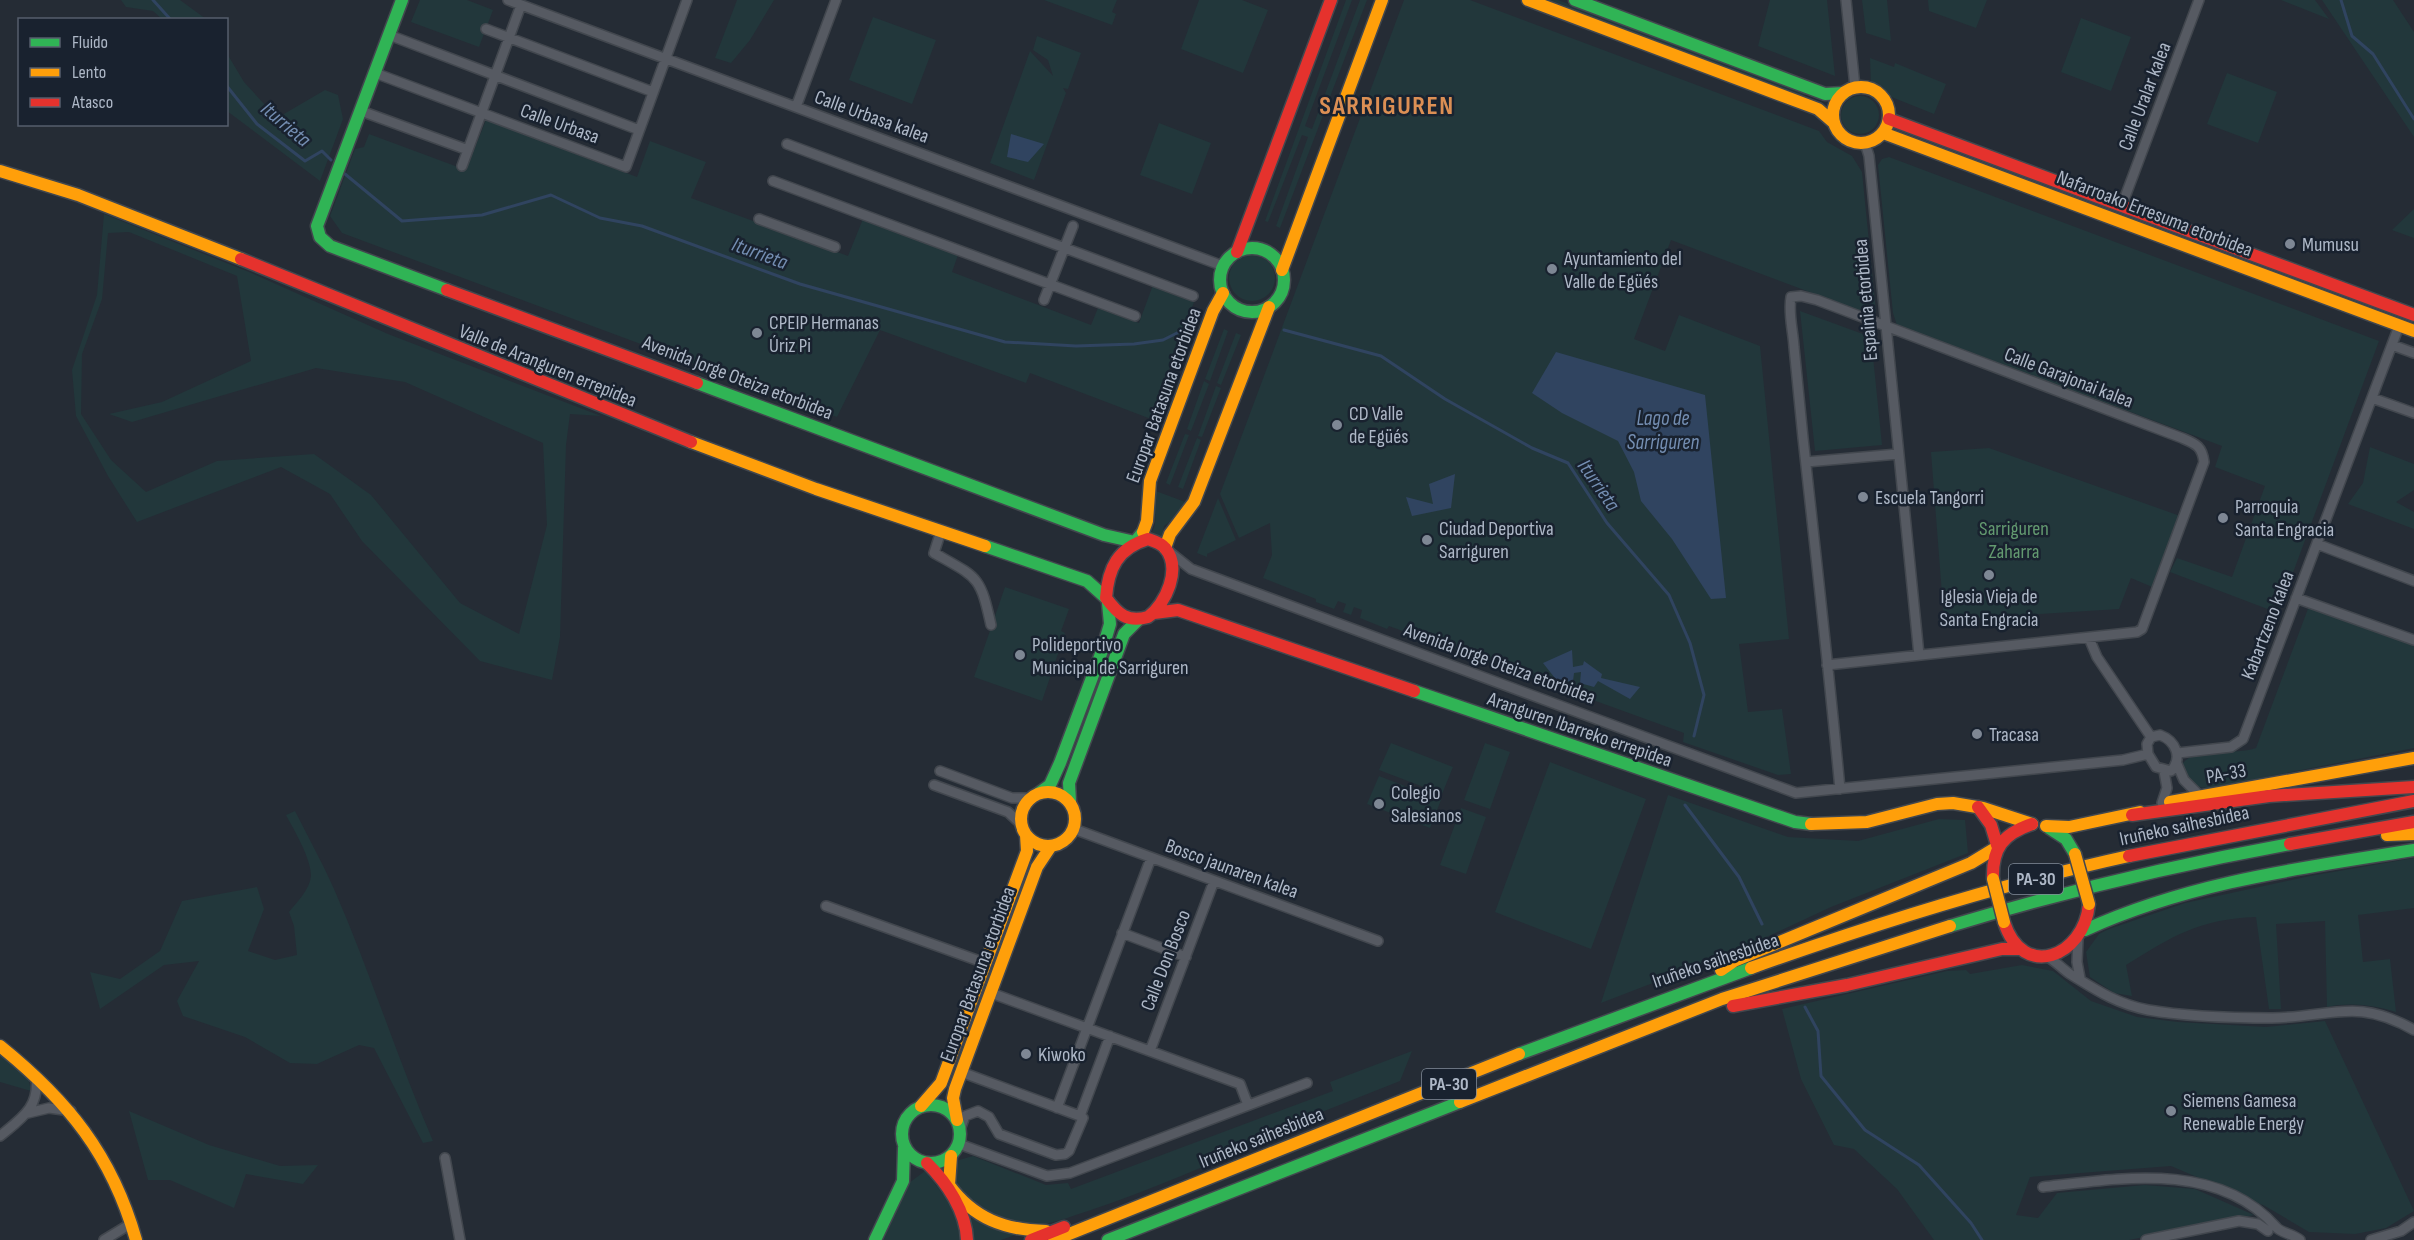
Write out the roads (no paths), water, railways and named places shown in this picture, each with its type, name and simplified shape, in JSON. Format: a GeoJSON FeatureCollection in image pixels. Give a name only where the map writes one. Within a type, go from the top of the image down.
{"type":"FeatureCollection","features":[{"type":"Feature","properties":{"kind":"main road"},"geometry":{"type":"LineString","coordinates":[[360,111],[402,0]]}},
{"type":"Feature","properties":{"kind":"main road"},"geometry":{"type":"LineString","coordinates":[[1269,307],[1248,311],[1238,308],[1223,293],[1220,284],[1223,267],[1237,252],[1330,0]]}},
{"type":"Feature","properties":{"kind":"main road"},"geometry":{"type":"LineString","coordinates":[[1104,535],[1114,552],[1107,600],[1110,624],[1102,651],[1050,785],[1035,796],[1021,814],[1024,830],[1033,842],[1051,846],[1065,841],[1074,829],[1076,815],[1070,801],[1069,783],[1124,634],[1138,620],[1154,613],[1178,610],[1169,585],[1170,564],[1165,549],[1170,531],[1192,507],[1269,307],[1282,291],[1282,270],[1382,0]]}},
{"type":"Feature","properties":{"kind":"main road"},"geometry":{"type":"LineString","coordinates":[[1528,0],[1818,109],[1833,122]]}},
{"type":"Feature","properties":{"kind":"main road"},"geometry":{"type":"LineString","coordinates":[[1575,0],[1825,94],[1864,87],[1880,94],[1886,101],[1889,119],[1883,133],[1865,143],[1846,139],[1838,133],[1833,122],[1833,109],[1849,90]]}},
{"type":"Feature","properties":{"kind":"main road","name":"Avenida Jorge Oteiza etorbidea"},"geometry":{"type":"LineString","coordinates":[[360,111],[317,226],[320,237],[330,246],[1104,535],[1135,542]]}},
{"type":"Feature","properties":{"kind":"main road","name":"Nafarroako Erresuma etorbidea"},"geometry":{"type":"LineString","coordinates":[[1889,119],[2414,315]]}},
{"type":"Feature","properties":{"kind":"main road","name":"Nafarroako Erresuma etorbidea"},"geometry":{"type":"LineString","coordinates":[[1883,133],[2414,331]]}},
{"type":"Feature","properties":{"kind":"main road","name":"Valle de Aranguren errepidea"},"geometry":{"type":"LineString","coordinates":[[0,171],[78,195],[150,222],[658,431],[797,483],[1087,581]]}},
{"type":"Feature","properties":{"kind":"main road"},"geometry":{"type":"LineString","coordinates":[[1237,252],[1255,248],[1264,250],[1278,262],[1282,270]]}},
{"type":"Feature","properties":{"kind":"main road","name":"Europar Batasuna etorbidea"},"geometry":{"type":"LineString","coordinates":[[1135,542],[1148,523],[1147,491],[1213,311],[1223,293]]}},
{"type":"Feature","properties":{"kind":"main road"},"geometry":{"type":"LineString","coordinates":[[1138,620],[1120,616],[1087,581],[1110,569],[1123,549],[1135,542],[1148,539],[1165,549]]}},
{"type":"Feature","properties":{"kind":"main road"},"geometry":{"type":"LineString","coordinates":[[1154,613],[1169,585]]}},
{"type":"Feature","properties":{"kind":"main road","name":"Aranguren Ibarreko errepidea"},"geometry":{"type":"LineString","coordinates":[[1178,610],[1795,822],[1851,825],[1894,817],[1938,803],[1954,803],[1978,807],[2032,824]]}},
{"type":"Feature","properties":{"kind":"main road","name":"PA-33"},"geometry":{"type":"LineString","coordinates":[[2046,826],[2069,827],[2132,815],[2162,803],[2414,758]]}},
{"type":"Feature","properties":{"kind":"main road"},"geometry":{"type":"LineString","coordinates":[[2132,815],[2269,796],[2414,787]]}},
{"type":"Feature","properties":{"kind":"main road"},"geometry":{"type":"LineString","coordinates":[[1035,796],[1055,792],[1070,801]]}},
{"type":"Feature","properties":{"kind":"main road","name":"Iruñeko saihesbidea"},"geometry":{"type":"LineString","coordinates":[[1056,1235],[1230,1170],[1667,996],[1934,909],[2020,882],[2190,842],[2414,801]]}},
{"type":"Feature","properties":{"kind":"main road"},"geometry":{"type":"LineString","coordinates":[[1978,807],[1991,825],[1995,847],[1991,862],[1993,879],[2004,922],[2011,940],[2021,949]]}},
{"type":"Feature","properties":{"kind":"main road","name":"Iruñeko saihesbidea"},"geometry":{"type":"LineString","coordinates":[[1108,1240],[1722,999],[1857,955],[2056,894],[2213,858],[2414,822]]}},
{"type":"Feature","properties":{"kind":"main road"},"geometry":{"type":"LineString","coordinates":[[1721,970],[1734,961],[1835,917],[1971,863],[1995,847],[2006,836],[2032,824],[2046,826],[2066,839],[2075,854],[2089,904],[2089,920],[2082,935]]}},
{"type":"Feature","properties":{"kind":"main road","name":"Europar Batasuna etorbidea"},"geometry":{"type":"LineString","coordinates":[[921,1106],[940,1083],[1027,851],[1024,830]]}},
{"type":"Feature","properties":{"kind":"main road"},"geometry":{"type":"LineString","coordinates":[[2213,858],[2414,834]]}},
{"type":"Feature","properties":{"kind":"main road","name":"Europar Batasuna etorbidea"},"geometry":{"type":"LineString","coordinates":[[959,1125],[953,1098],[961,1072],[1037,867],[1051,846]]}},
{"type":"Feature","properties":{"kind":"main road"},"geometry":{"type":"LineString","coordinates":[[1506,1084],[1538,1079],[1745,1002],[1847,985],[2002,949],[2021,949],[2044,955],[2067,949],[2082,935],[2138,907],[2202,889],[2414,850]]}},
{"type":"Feature","properties":{"kind":"main road"},"geometry":{"type":"LineString","coordinates":[[1031,1240],[1056,1235],[1602,1014],[1721,970],[1841,931],[1934,909]]}},
{"type":"Feature","properties":{"kind":"main road"},"geometry":{"type":"LineString","coordinates":[[0,1046],[36,1074],[71,1111],[109,1164],[132,1223],[136,1240]]}},
{"type":"Feature","properties":{"kind":"main road"},"geometry":{"type":"LineString","coordinates":[[876,1240],[903,1181],[902,1128],[912,1111],[921,1106],[937,1105],[952,1113],[959,1125],[959,1144],[951,1156],[949,1185],[955,1195],[979,1217],[1011,1229],[1056,1235]]}},
{"type":"Feature","properties":{"kind":"main road"},"geometry":{"type":"LineString","coordinates":[[904,1147],[914,1158],[925,1163],[939,1176],[962,1213],[967,1225],[967,1240]]}},
{"type":"Feature","properties":{"kind":"main road"},"geometry":{"type":"LineString","coordinates":[[903,1181],[925,1163],[936,1163],[951,1156]]}},
{"type":"Feature","properties":{"kind":"street"},"geometry":{"type":"LineString","coordinates":[[639,130],[687,0]]}},
{"type":"Feature","properties":{"kind":"street"},"geometry":{"type":"LineString","coordinates":[[796,107],[836,0]]}},
{"type":"Feature","properties":{"kind":"street"},"geometry":{"type":"LineString","coordinates":[[1846,0],[1849,90]]}},
{"type":"Feature","properties":{"kind":"street","name":"Calle Uralar kalea"},"geometry":{"type":"LineString","coordinates":[[2122,206],[2199,0]]}},
{"type":"Feature","properties":{"kind":"street"},"geometry":{"type":"LineString","coordinates":[[462,166],[509,38],[515,2]]}},
{"type":"Feature","properties":{"kind":"street","name":"Calle Urbasa kalea"},"geometry":{"type":"LineString","coordinates":[[515,2],[1223,267]]}},
{"type":"Feature","properties":{"kind":"street"},"geometry":{"type":"LineString","coordinates":[[486,29],[653,92]]}},
{"type":"Feature","properties":{"kind":"street","name":"Calle Urbasa"},"geometry":{"type":"LineString","coordinates":[[375,72],[626,167],[639,130],[389,35]]}},
{"type":"Feature","properties":{"kind":"street"},"geometry":{"type":"LineString","coordinates":[[360,111],[468,150]]}},
{"type":"Feature","properties":{"kind":"street","name":"Espainia etorbidea"},"geometry":{"type":"LineString","coordinates":[[1865,143],[1869,156],[1919,655]]}},
{"type":"Feature","properties":{"kind":"street"},"geometry":{"type":"LineString","coordinates":[[787,144],[1193,296]]}},
{"type":"Feature","properties":{"kind":"street"},"geometry":{"type":"LineString","coordinates":[[773,181],[1136,316]]}},
{"type":"Feature","properties":{"kind":"street"},"geometry":{"type":"LineString","coordinates":[[759,219],[835,247]]}},
{"type":"Feature","properties":{"kind":"street"},"geometry":{"type":"LineString","coordinates":[[1044,300],[1073,226]]}},
{"type":"Feature","properties":{"kind":"street","name":"Calle Garajonai kalea"},"geometry":{"type":"LineString","coordinates":[[1827,665],[2090,639],[2137,632],[2142,629],[2204,462],[2203,451],[2189,441],[1816,300],[1801,296],[1791,297],[1790,310],[1806,462],[1827,665],[1840,789]]}},
{"type":"Feature","properties":{"kind":"street","name":"Kabartzeno kalea"},"geometry":{"type":"LineString","coordinates":[[2178,753],[2230,747],[2243,739],[2399,326]]}},
{"type":"Feature","properties":{"kind":"street"},"geometry":{"type":"LineString","coordinates":[[2392,345],[2414,353]]}},
{"type":"Feature","properties":{"kind":"street"},"geometry":{"type":"LineString","coordinates":[[2372,398],[2414,413]]}},
{"type":"Feature","properties":{"kind":"street"},"geometry":{"type":"LineString","coordinates":[[1806,462],[1898,454]]}},
{"type":"Feature","properties":{"kind":"street"},"geometry":{"type":"LineString","coordinates":[[942,531],[934,553],[975,578],[983,589],[991,626]]}},
{"type":"Feature","properties":{"kind":"street"},"geometry":{"type":"LineString","coordinates":[[2316,544],[2414,581]]}},
{"type":"Feature","properties":{"kind":"street","name":"Avenida Jorge Oteiza etorbidea"},"geometry":{"type":"LineString","coordinates":[[1165,549],[1191,569],[1796,793],[1840,789]]}},
{"type":"Feature","properties":{"kind":"street"},"geometry":{"type":"LineString","coordinates":[[1169,585],[1181,570],[1191,569]]}},
{"type":"Feature","properties":{"kind":"street"},"geometry":{"type":"LineString","coordinates":[[2296,598],[2414,640]]}},
{"type":"Feature","properties":{"kind":"street"},"geometry":{"type":"LineString","coordinates":[[2090,639],[2097,657],[2151,737]]}},
{"type":"Feature","properties":{"kind":"street"},"geometry":{"type":"LineString","coordinates":[[2177,764],[2171,771],[2164,771],[2156,767],[2148,754],[2147,744],[2151,737],[2160,735],[2167,738],[2178,753],[2177,764],[2184,780],[2201,797]]}},
{"type":"Feature","properties":{"kind":"street"},"geometry":{"type":"LineString","coordinates":[[1840,789],[2123,760],[2148,754]]}},
{"type":"Feature","properties":{"kind":"street"},"geometry":{"type":"LineString","coordinates":[[940,771],[1012,798],[1035,796]]}},
{"type":"Feature","properties":{"kind":"street"},"geometry":{"type":"LineString","coordinates":[[2162,803],[2167,788],[2164,771]]}},
{"type":"Feature","properties":{"kind":"street"},"geometry":{"type":"LineString","coordinates":[[934,785],[1008,812],[1024,830]]}},
{"type":"Feature","properties":{"kind":"street","name":"Bosco jaunaren kalea"},"geometry":{"type":"LineString","coordinates":[[1074,829],[1378,941]]}},
{"type":"Feature","properties":{"kind":"street"},"geometry":{"type":"LineString","coordinates":[[1057,1108],[1151,858]]}},
{"type":"Feature","properties":{"kind":"street","name":"Calle Don Bosco"},"geometry":{"type":"LineString","coordinates":[[1150,1051],[1214,881]]}},
{"type":"Feature","properties":{"kind":"street","name":"Europar Batasuna etorbidea"},"geometry":{"type":"LineString","coordinates":[[826,906],[985,963]]}},
{"type":"Feature","properties":{"kind":"street"},"geometry":{"type":"LineString","coordinates":[[1122,933],[1186,957]]}},
{"type":"Feature","properties":{"kind":"street"},"geometry":{"type":"LineString","coordinates":[[2080,978],[2077,962],[2082,935]]}},
{"type":"Feature","properties":{"kind":"street"},"geometry":{"type":"LineString","coordinates":[[2044,955],[2109,999],[2149,1010],[2193,1015],[2273,1018],[2354,1010],[2392,1017],[2414,1030]]}},
{"type":"Feature","properties":{"kind":"street"},"geometry":{"type":"LineString","coordinates":[[991,993],[1240,1084],[1248,1105]]}},
{"type":"Feature","properties":{"kind":"street"},"geometry":{"type":"LineString","coordinates":[[1080,1116],[1110,1036]]}},
{"type":"Feature","properties":{"kind":"street"},"geometry":{"type":"LineString","coordinates":[[959,1125],[965,1116],[978,1111],[989,1116],[993,1128],[999,1134],[1050,1153],[1063,1154],[1069,1150],[1083,1118],[961,1072]]}},
{"type":"Feature","properties":{"kind":"street"},"geometry":{"type":"LineString","coordinates":[[0,1137],[28,1113],[38,1095],[36,1074]]}},
{"type":"Feature","properties":{"kind":"street"},"geometry":{"type":"LineString","coordinates":[[959,1144],[1047,1176],[1070,1173],[1307,1083]]}},
{"type":"Feature","properties":{"kind":"street"},"geometry":{"type":"LineString","coordinates":[[28,1113],[49,1108],[71,1111]]}},
{"type":"Feature","properties":{"kind":"street"},"geometry":{"type":"LineString","coordinates":[[1063,1154],[1070,1173]]}},
{"type":"Feature","properties":{"kind":"street"},"geometry":{"type":"LineString","coordinates":[[445,1158],[460,1240]]}},
{"type":"Feature","properties":{"kind":"street"},"geometry":{"type":"LineString","coordinates":[[2043,1187],[2121,1178],[2180,1180],[2203,1184],[2253,1205],[2270,1233]]}},
{"type":"Feature","properties":{"kind":"street"},"geometry":{"type":"LineString","coordinates":[[2146,1240],[2238,1221],[2258,1224],[2270,1233],[2300,1240]]}},
{"type":"Feature","properties":{"kind":"street"},"geometry":{"type":"LineString","coordinates":[[2371,1240],[2401,1231],[2414,1222]]}},
{"type":"Feature","properties":{"kind":"street"},"geometry":{"type":"LineString","coordinates":[[104,1240],[132,1223]]}},
{"type":"Feature","properties":{"kind":"water"},"geometry":{"type":"Polygon","coordinates":[[[1011,134],[1044,144],[1028,162],[1007,157],[1011,134]]]}},
{"type":"Feature","properties":{"kind":"water","name":"Lago de Sarriguren"},"geometry":{"type":"Polygon","coordinates":[[[1556,352],[1705,395],[1726,598],[1711,599],[1672,539],[1641,501],[1634,472],[1618,441],[1562,413],[1532,393],[1556,352]]]}},
{"type":"Feature","properties":{"kind":"water"},"geometry":{"type":"Polygon","coordinates":[[[1455,474],[1451,508],[1412,516],[1406,497],[1433,504],[1429,484],[1455,474]]]}},
{"type":"Feature","properties":{"kind":"water"},"geometry":{"type":"Polygon","coordinates":[[[1572,650],[1573,667],[1583,665],[1584,661],[1602,674],[1601,678],[1640,687],[1630,699],[1598,681],[1594,687],[1580,683],[1581,672],[1574,673],[1573,681],[1558,682],[1543,663],[1572,650]]]}},
{"type":"Feature","properties":{"kind":"waterway","name":"Iturrieta"},"geometry":{"type":"LineString","coordinates":[[153,0],[169,18]]}},
{"type":"Feature","properties":{"kind":"waterway"},"geometry":{"type":"LineString","coordinates":[[2341,0],[2352,36],[2373,54],[2414,119]]}},
{"type":"Feature","properties":{"kind":"waterway","name":"Iturrieta"},"geometry":{"type":"LineString","coordinates":[[228,88],[257,124],[305,161],[322,151],[331,160]]}},
{"type":"Feature","properties":{"kind":"waterway","name":"Iturrieta"},"geometry":{"type":"LineString","coordinates":[[345,174],[402,221],[482,215],[551,195],[600,218],[642,226],[800,284],[1005,342],[1076,346],[1134,344],[1163,340],[1185,329]]}},
{"type":"Feature","properties":{"kind":"waterway","name":"Iturrieta"},"geometry":{"type":"LineString","coordinates":[[1284,330],[1381,356],[1445,399],[1532,448],[1568,463],[1607,523],[1669,595],[1690,643],[1704,695],[1694,736]]}},
{"type":"Feature","properties":{"kind":"waterway","name":"Iturrieta"},"geometry":{"type":"LineString","coordinates":[[1685,805],[1739,877],[1762,924]]}},
{"type":"Feature","properties":{"kind":"waterway"},"geometry":{"type":"LineString","coordinates":[[1805,1007],[1818,1031],[1821,1076],[1865,1130],[1919,1165],[1971,1223],[1982,1240]]}},
{"type":"Feature","properties":{"kind":"place","name":"Mumusu"},"geometry":{"type":"Point","coordinates":[2290,244]}},
{"type":"Feature","properties":{"kind":"place","name":"Ayuntamiento del Valle de Egüés"},"geometry":{"type":"Point","coordinates":[1552,269]}},
{"type":"Feature","properties":{"kind":"place","name":"CPEIP Hermanas Úriz Pi"},"geometry":{"type":"Point","coordinates":[757,333]}},
{"type":"Feature","properties":{"kind":"place","name":"CD Valle de Egüés"},"geometry":{"type":"Point","coordinates":[1337,425]}},
{"type":"Feature","properties":{"kind":"place","name":"Escuela Tangorri"},"geometry":{"type":"Point","coordinates":[1863,497]}},
{"type":"Feature","properties":{"kind":"place","name":"Parroquia Santa Engracia"},"geometry":{"type":"Point","coordinates":[2223,518]}},
{"type":"Feature","properties":{"kind":"place","name":"Ciudad Deportiva Sarriguren"},"geometry":{"type":"Point","coordinates":[1427,540]}},
{"type":"Feature","properties":{"kind":"place","name":"Iglesia Vieja de Santa Engracia"},"geometry":{"type":"Point","coordinates":[1989,575]}},
{"type":"Feature","properties":{"kind":"place","name":"Polideportivo Municipal de Sarriguren"},"geometry":{"type":"Point","coordinates":[1020,655]}},
{"type":"Feature","properties":{"kind":"place","name":"Tracasa"},"geometry":{"type":"Point","coordinates":[1977,734]}},
{"type":"Feature","properties":{"kind":"place","name":"Colegio Salesianos"},"geometry":{"type":"Point","coordinates":[1379,804]}},
{"type":"Feature","properties":{"kind":"place","name":"Kiwoko"},"geometry":{"type":"Point","coordinates":[1026,1054]}},
{"type":"Feature","properties":{"kind":"place","name":"Siemens Gamesa Renewable Energy"},"geometry":{"type":"Point","coordinates":[2171,1111]}},
{"type":"Feature","properties":{"kind":"district","name":"SARRIGUREN"},"geometry":{"type":"Point","coordinates":[1387,105]}},
{"type":"Feature","properties":{"kind":"park label","name":"Sarriguren Zaharra"},"geometry":{"type":"Point","coordinates":[2014,540]}}]}
